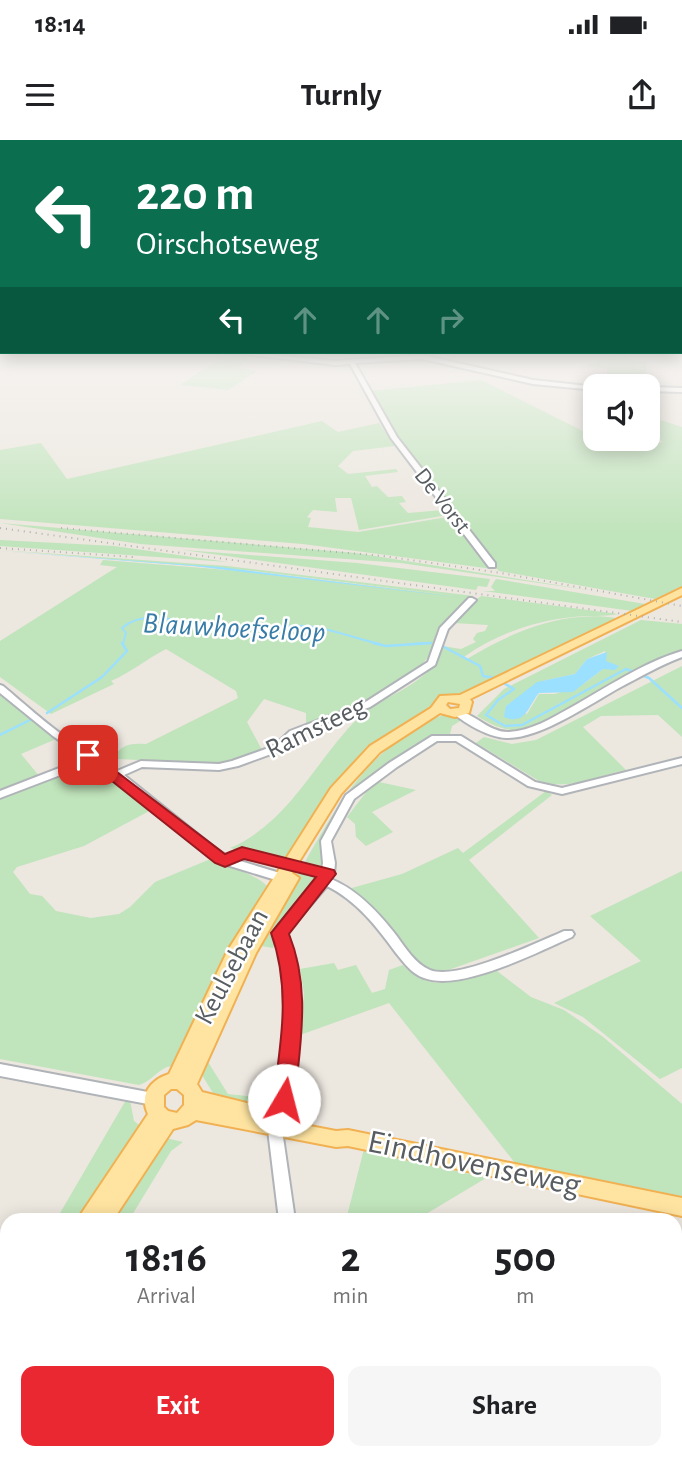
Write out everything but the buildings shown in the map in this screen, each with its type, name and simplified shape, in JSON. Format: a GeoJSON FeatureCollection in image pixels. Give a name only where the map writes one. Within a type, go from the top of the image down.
{"type":"FeatureCollection","features":[{"type":"Feature","properties":{"kind":"main road","name":"Keulsebaan"},"geometry":{"type":"LineString","coordinates":[[187,1094],[248,953],[289,873],[335,791],[355,767],[385,742],[682,590]]}},
{"type":"Feature","properties":{"kind":"main road"},"geometry":{"type":"LineString","coordinates":[[105,1213],[160,1111],[162,1086],[187,1094],[181,1117],[160,1111]]}},
{"type":"Feature","properties":{"kind":"main road","name":"Eindhovenseweg"},"geometry":{"type":"LineString","coordinates":[[187,1094],[335,1139],[348,1138],[682,1207]]}},
{"type":"Feature","properties":{"kind":"main road"},"geometry":{"type":"LineString","coordinates":[[92,1213],[160,1111]]}},
{"type":"Feature","properties":{"kind":"street","name":"De Vorst"},"geometry":{"type":"LineString","coordinates":[[380,413],[394,438],[492,565]]}},
{"type":"Feature","properties":{"kind":"street","name":"Ramsteeg"},"geometry":{"type":"LineString","coordinates":[[116,775],[141,764],[219,767],[234,764],[278,748],[293,733],[307,726],[367,705],[432,663],[444,628],[471,600]]}},
{"type":"Feature","properties":{"kind":"street"},"geometry":{"type":"LineString","coordinates":[[456,707],[494,731],[523,733],[638,672],[682,654]]}},
{"type":"Feature","properties":{"kind":"street"},"geometry":{"type":"LineString","coordinates":[[0,688],[56,734],[98,757],[116,775],[225,861],[242,853],[289,873],[326,878],[351,894],[389,932],[416,967],[433,977],[448,977],[506,962],[568,934]]}},
{"type":"Feature","properties":{"kind":"street"},"geometry":{"type":"LineString","coordinates":[[470,745],[494,731]]}},
{"type":"Feature","properties":{"kind":"street"},"geometry":{"type":"LineString","coordinates":[[287,1213],[276,1147],[278,1122],[288,1076],[293,1011],[292,970],[280,933],[326,878],[326,841],[350,797],[393,765],[440,736],[453,736],[531,784],[562,791],[682,761]]}},
{"type":"Feature","properties":{"kind":"street"},"geometry":{"type":"LineString","coordinates":[[0,795],[98,757]]}},
{"type":"Feature","properties":{"kind":"street"},"geometry":{"type":"LineString","coordinates":[[0,1070],[160,1111]]}},
{"type":"Feature","properties":{"kind":"green space"},"geometry":{"type":"Polygon","coordinates":[[[382,413],[546,413],[583,431],[583,451],[660,451],[660,443],[663,442],[660,440],[660,420],[682,427],[682,586],[655,599],[499,571],[398,440],[382,413]]]}},
{"type":"Feature","properties":{"kind":"green space"},"geometry":{"type":"Polygon","coordinates":[[[322,421],[338,432],[379,423],[395,446],[353,451],[338,466],[348,474],[396,469],[398,472],[365,476],[372,487],[377,486],[388,497],[402,496],[406,502],[399,503],[408,513],[443,510],[448,515],[359,530],[351,498],[335,498],[337,512],[313,510],[307,517],[311,518],[308,527],[358,532],[453,516],[493,569],[303,544],[0,519],[0,450],[41,443],[67,479],[322,421]]]}},
{"type":"Feature","properties":{"kind":"green space"},"geometry":{"type":"Polygon","coordinates":[[[0,523],[356,553],[595,591],[401,563],[140,544],[0,523]]]}},
{"type":"Feature","properties":{"kind":"green space"},"geometry":{"type":"Polygon","coordinates":[[[0,540],[114,546],[228,562],[0,546],[0,540]]]}},
{"type":"Feature","properties":{"kind":"green space"},"geometry":{"type":"Polygon","coordinates":[[[0,550],[227,566],[474,596],[465,600],[438,628],[428,657],[419,668],[357,705],[306,724],[306,713],[264,699],[247,722],[262,750],[221,764],[118,759],[114,757],[124,747],[146,744],[238,698],[236,691],[166,649],[111,681],[114,684],[51,714],[0,677],[0,641],[117,567],[100,565],[103,560],[253,572],[464,597],[254,571],[0,550]]]}},
{"type":"Feature","properties":{"kind":"green space"},"geometry":{"type":"Polygon","coordinates":[[[183,550],[357,563],[490,579],[487,587],[478,586],[476,590],[183,550]]]}},
{"type":"Feature","properties":{"kind":"green space"},"geometry":{"type":"Polygon","coordinates":[[[496,579],[645,604],[633,611],[483,591],[495,591],[491,587],[496,579]]]}},
{"type":"Feature","properties":{"kind":"green space"},"geometry":{"type":"Polygon","coordinates":[[[481,596],[618,614],[573,617],[544,622],[502,635],[476,649],[464,657],[467,659],[538,625],[577,617],[616,618],[468,693],[443,696],[435,708],[340,782],[321,804],[284,861],[230,848],[269,823],[300,790],[358,718],[419,679],[437,659],[442,646],[461,649],[476,642],[473,639],[477,633],[485,631],[488,625],[454,623],[449,628],[449,623],[481,596]]]}},
{"type":"Feature","properties":{"kind":"green space"},"geometry":{"type":"Polygon","coordinates":[[[641,620],[682,624],[682,652],[640,668],[533,727],[504,729],[477,716],[504,689],[641,620]],[[605,651],[587,659],[575,674],[543,681],[506,706],[527,714],[539,694],[555,694],[585,683],[603,669],[615,669],[606,661],[605,651]]]}},
{"type":"Feature","properties":{"kind":"green space"},"geometry":{"type":"Polygon","coordinates":[[[682,666],[682,737],[658,715],[601,716],[583,727],[626,770],[583,782],[551,784],[539,781],[476,743],[484,737],[512,744],[536,740],[682,666]]]}},
{"type":"Feature","properties":{"kind":"green space"},"geometry":{"type":"Polygon","coordinates":[[[0,695],[56,739],[21,754],[40,777],[0,792],[0,695]]]}},
{"type":"Feature","properties":{"kind":"green space"},"geometry":{"type":"Polygon","coordinates":[[[448,715],[465,718],[452,726],[450,734],[428,740],[356,789],[322,845],[325,866],[317,870],[302,867],[338,807],[365,771],[399,740],[433,719],[448,715]]]}},
{"type":"Feature","properties":{"kind":"green space"},"geometry":{"type":"Polygon","coordinates":[[[92,763],[99,765],[153,809],[84,846],[17,867],[13,872],[30,894],[42,896],[56,911],[91,918],[119,914],[155,882],[213,858],[256,878],[268,887],[178,1066],[167,1067],[139,1085],[0,1059],[0,797],[92,763]]]}},
{"type":"Feature","properties":{"kind":"green space"},"geometry":{"type":"Polygon","coordinates":[[[379,782],[416,790],[372,812],[393,832],[366,846],[356,837],[355,824],[347,817],[367,791],[379,782]]]}},
{"type":"Feature","properties":{"kind":"green space"},"geometry":{"type":"Polygon","coordinates":[[[546,791],[552,795],[469,860],[539,938],[437,974],[414,962],[348,889],[402,874],[458,848],[463,853],[546,791]]]}},
{"type":"Feature","properties":{"kind":"green space"},"geometry":{"type":"Polygon","coordinates":[[[300,870],[313,874],[320,880],[283,924],[273,948],[256,945],[300,870]]]}},
{"type":"Feature","properties":{"kind":"green space"},"geometry":{"type":"Polygon","coordinates":[[[682,871],[682,1068],[660,1079],[583,1017],[554,1003],[641,961],[590,916],[682,871]]]}},
{"type":"Feature","properties":{"kind":"green space"},"geometry":{"type":"Polygon","coordinates":[[[334,963],[338,970],[356,965],[372,993],[385,989],[389,970],[403,965],[425,980],[435,982],[457,980],[493,968],[531,997],[564,1010],[602,1036],[682,1104],[682,1197],[515,1163],[389,1003],[300,1035],[304,993],[300,969],[334,963]]]}},
{"type":"Feature","properties":{"kind":"green space"},"geometry":{"type":"Polygon","coordinates":[[[203,1054],[228,1094],[265,1098],[280,1086],[276,1094],[261,1102],[215,1096],[200,1072],[203,1054]]]}},
{"type":"Feature","properties":{"kind":"green space"},"geometry":{"type":"Polygon","coordinates":[[[126,1100],[130,1100],[134,1121],[143,1128],[88,1213],[60,1213],[126,1100]]]}},
{"type":"Feature","properties":{"kind":"green space"},"geometry":{"type":"Polygon","coordinates":[[[161,1137],[183,1142],[171,1151],[133,1213],[109,1213],[161,1137]]]}},
{"type":"Feature","properties":{"kind":"green space"},"geometry":{"type":"Polygon","coordinates":[[[364,1149],[486,1178],[428,1213],[348,1213],[364,1149]]]}},
{"type":"Feature","properties":{"kind":"water"},"geometry":{"type":"Polygon","coordinates":[[[0,551],[220,567],[465,598],[193,566],[0,551]]]}},
{"type":"Feature","properties":{"kind":"water"},"geometry":{"type":"Polygon","coordinates":[[[607,652],[606,661],[619,666],[615,670],[603,669],[573,692],[539,693],[522,717],[504,717],[506,706],[537,682],[575,674],[587,659],[607,652]]]}},
{"type":"Feature","properties":{"kind":"waterway","name":"Blauwhoefseloop"},"geometry":{"type":"LineString","coordinates":[[123,644],[126,633],[122,628],[132,621],[157,617],[221,630],[306,626],[380,644]]}},
{"type":"Feature","properties":{"kind":"waterway","name":"Blauwhoefseloop"},"geometry":{"type":"LineString","coordinates":[[47,713],[102,677],[127,651],[122,643]]}},
{"type":"Feature","properties":{"kind":"waterway","name":"Blauwhoefseloop"},"geometry":{"type":"LineString","coordinates":[[373,643],[386,646],[431,643],[410,644]]}},
{"type":"Feature","properties":{"kind":"waterway","name":"Blauwhoefseloop"},"geometry":{"type":"LineString","coordinates":[[442,646],[480,666],[483,676],[495,678],[514,689],[498,700],[486,715],[505,726],[522,725],[626,669],[649,678],[682,708]]}},
{"type":"Feature","properties":{"kind":"waterway","name":"Blauwhoefseloop"},"geometry":{"type":"LineString","coordinates":[[0,735],[30,720]]}},
{"type":"Feature","properties":{"kind":"railway"},"geometry":{"type":"LineString","coordinates":[[0,528],[682,622]]}},
{"type":"Feature","properties":{"kind":"railway"},"geometry":{"type":"LineString","coordinates":[[61,528],[383,556],[501,573],[682,606]]}},
{"type":"Feature","properties":{"kind":"railway"},"geometry":{"type":"LineString","coordinates":[[0,548],[133,557]]}},
{"type":"Feature","properties":{"kind":"route"},"geometry":{"type":"LineString","coordinates":[[88,755],[127,782],[220,859],[225,861],[242,853],[328,874],[325,881],[283,928],[279,938],[289,959],[293,986],[292,1036],[284,1100]]}}]}
